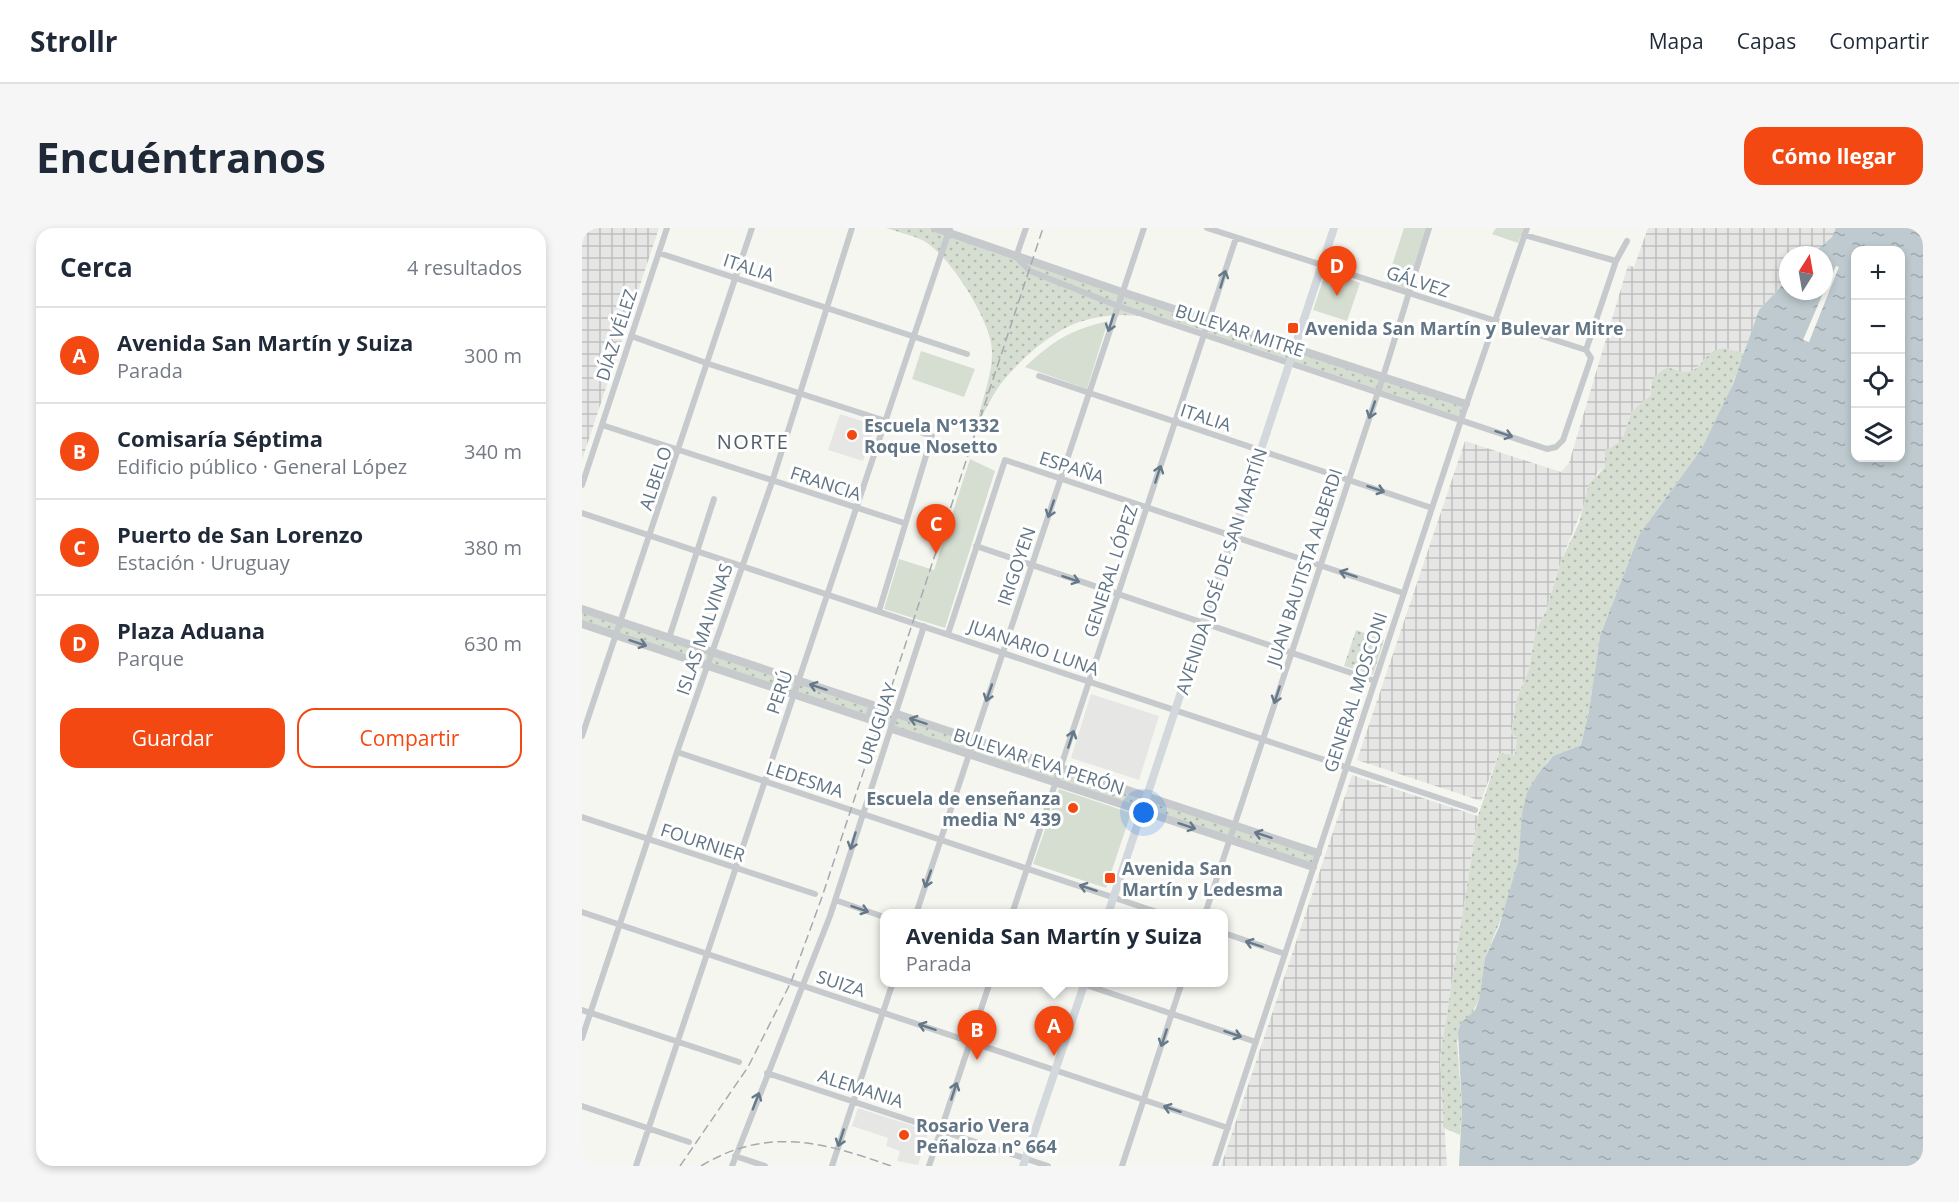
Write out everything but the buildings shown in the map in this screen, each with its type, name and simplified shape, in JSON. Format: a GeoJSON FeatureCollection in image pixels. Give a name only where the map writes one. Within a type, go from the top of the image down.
{"type":"FeatureCollection","features":[{"type":"Feature","properties":{"kind":"main road","name":"AVENIDA JOSÉ DE SAN MARTÍN"},"geometry":{"type":"LineString","coordinates":[[1109,909],[1335,228]]}},
{"type":"Feature","properties":{"kind":"main road"},"geometry":{"type":"LineString","coordinates":[[1024,1162],[1081,987]]}},
{"type":"Feature","properties":{"kind":"street","name":"DÍAZ VÉLEZ"},"geometry":{"type":"LineString","coordinates":[[582,485],[667,228]]}},
{"type":"Feature","properties":{"kind":"street","name":"ALBELO"},"geometry":{"type":"LineString","coordinates":[[582,736],[584,721],[680,451],[752,228]]}},
{"type":"Feature","properties":{"kind":"street","name":"ISLAS MALVINAS"},"geometry":{"type":"LineString","coordinates":[[582,1038],[677,752],[772,482],[852,228]]}},
{"type":"Feature","properties":{"kind":"street","name":"BULEVAR MITRE"},"geometry":{"type":"LineString","coordinates":[[935,228],[950,230],[1016,257],[1466,404]]}},
{"type":"Feature","properties":{"kind":"street"},"geometry":{"type":"LineString","coordinates":[[1016,257],[1026,228]]}},
{"type":"Feature","properties":{"kind":"street","name":"IRIGOYEN"},"geometry":{"type":"LineString","coordinates":[[918,909],[1144,228]]}},
{"type":"Feature","properties":{"kind":"street","name":"GÁLVEZ"},"geometry":{"type":"LineString","coordinates":[[1207,228],[1586,350]]}},
{"type":"Feature","properties":{"kind":"street","name":"JUAN BAUTISTA ALBERDI"},"geometry":{"type":"LineString","coordinates":[[1207,909],[1383,378],[1429,228]]}},
{"type":"Feature","properties":{"kind":"street","name":"PERÚ"},"geometry":{"type":"LineString","coordinates":[[636,1166],[950,230]]}},
{"type":"Feature","properties":{"kind":"street"},"geometry":{"type":"LineString","coordinates":[[1525,231],[1616,261]]}},
{"type":"Feature","properties":{"kind":"street","name":"GENERAL MOSCONI"},"geometry":{"type":"LineString","coordinates":[[1215,1166],[1493,321],[1525,231]]}},
{"type":"Feature","properties":{"kind":"street","name":"GENERAL LÓPEZ"},"geometry":{"type":"LineString","coordinates":[[1014,909],[1236,238]]}},
{"type":"Feature","properties":{"kind":"street"},"geometry":{"type":"LineString","coordinates":[[1586,350],[1616,261],[1627,241]]}},
{"type":"Feature","properties":{"kind":"street","name":"ITALIA"},"geometry":{"type":"LineString","coordinates":[[659,253],[967,354]]}},
{"type":"Feature","properties":{"kind":"street","name":"BULEVAR MITRE"},"geometry":{"type":"LineString","coordinates":[[1016,257],[1030,271],[1118,306],[1547,449],[1556,447],[1563,440],[1591,358],[1586,350]]}},
{"type":"Feature","properties":{"kind":"street"},"geometry":{"type":"LineString","coordinates":[[632,336],[709,364],[932,436],[879,611]]}},
{"type":"Feature","properties":{"kind":"street","name":"ITALIA"},"geometry":{"type":"LineString","coordinates":[[1039,376],[1432,508]]}},
{"type":"Feature","properties":{"kind":"street","name":"FRANCIA"},"geometry":{"type":"LineString","coordinates":[[602,425],[904,523]]}},
{"type":"Feature","properties":{"kind":"street","name":"ESPAÑA"},"geometry":{"type":"LineString","coordinates":[[976,546],[1005,460],[1403,593]]}},
{"type":"Feature","properties":{"kind":"street"},"geometry":{"type":"LineString","coordinates":[[669,638],[714,499]]}},
{"type":"Feature","properties":{"kind":"street","name":"JUANARIO LUNA"},"geometry":{"type":"LineString","coordinates":[[582,513],[1475,810]]}},
{"type":"Feature","properties":{"kind":"street"},"geometry":{"type":"LineString","coordinates":[[948,634],[976,546],[1375,681]]}},
{"type":"Feature","properties":{"kind":"street"},"geometry":{"type":"LineString","coordinates":[[582,609],[873,705],[868,720],[582,624]]}},
{"type":"Feature","properties":{"kind":"street","name":"URUGUAY"},"geometry":{"type":"LineString","coordinates":[[801,986],[835,900],[861,813],[892,729],[924,626]]}},
{"type":"Feature","properties":{"kind":"street","name":"BULEVAR EVA PERÓN"},"geometry":{"type":"LineString","coordinates":[[897,714],[1318,853]]}},
{"type":"Feature","properties":{"kind":"street","name":"BULEVAR EVA PERÓN"},"geometry":{"type":"LineString","coordinates":[[892,729],[1313,867]]}},
{"type":"Feature","properties":{"kind":"street","name":"LEDESMA"},"geometry":{"type":"LineString","coordinates":[[677,752],[1148,909]]}},
{"type":"Feature","properties":{"kind":"street","name":"FOURNIER"},"geometry":{"type":"LineString","coordinates":[[582,817],[815,894]]}},
{"type":"Feature","properties":{"kind":"street"},"geometry":{"type":"LineString","coordinates":[[835,900],[880,915]]}},
{"type":"Feature","properties":{"kind":"street","name":"SUIZA"},"geometry":{"type":"LineString","coordinates":[[582,912],[1228,1128]]}},
{"type":"Feature","properties":{"kind":"street"},"geometry":{"type":"LineString","coordinates":[[1228,934],[1285,954]]}},
{"type":"Feature","properties":{"kind":"street"},"geometry":{"type":"LineString","coordinates":[[732,1166],[801,986]]}},
{"type":"Feature","properties":{"kind":"street"},"geometry":{"type":"LineString","coordinates":[[832,1166],[891,987]]}},
{"type":"Feature","properties":{"kind":"street"},"geometry":{"type":"LineString","coordinates":[[929,1166],[988,987]]}},
{"type":"Feature","properties":{"kind":"street"},"geometry":{"type":"LineString","coordinates":[[1094,987],[1256,1042]]}},
{"type":"Feature","properties":{"kind":"street"},"geometry":{"type":"LineString","coordinates":[[1122,1166],[1180,987]]}},
{"type":"Feature","properties":{"kind":"street"},"geometry":{"type":"LineString","coordinates":[[582,1010],[739,1062]]}},
{"type":"Feature","properties":{"kind":"street","name":"ALEMANIA"},"geometry":{"type":"LineString","coordinates":[[766,1073],[941,1131],[1024,1162],[1048,1166]]}},
{"type":"Feature","properties":{"kind":"street"},"geometry":{"type":"LineString","coordinates":[[582,1106],[689,1142]]}},
{"type":"Feature","properties":{"kind":"street"},"geometry":{"type":"LineString","coordinates":[[735,1156],[765,1166]]}},
{"type":"Feature","properties":{"kind":"shaded area"},"geometry":{"type":"Polygon","coordinates":[[[582,228],[659,228],[582,460],[582,228]]]}},
{"type":"Feature","properties":{"kind":"shaded area"},"geometry":{"type":"Polygon","coordinates":[[[886,228],[935,228],[1466,404],[1461,420],[1153,317],[1125,315],[1097,317],[1079,322],[1046,340],[1007,376],[977,425],[990,374],[992,353],[988,331],[982,316],[954,271],[932,247],[918,238],[886,228]]]}},
{"type":"Feature","properties":{"kind":"shaded area"},"geometry":{"type":"Polygon","coordinates":[[[1404,228],[1427,228],[1407,290],[1386,284],[1404,228]]]}},
{"type":"Feature","properties":{"kind":"shaded area"},"geometry":{"type":"Polygon","coordinates":[[[1496,228],[1524,228],[1518,243],[1492,234],[1496,228]]]}},
{"type":"Feature","properties":{"kind":"shaded area"},"geometry":{"type":"Polygon","coordinates":[[[1648,228],[1836,228],[1832,237],[1822,246],[1779,246],[1779,289],[1759,310],[1744,354],[1726,348],[1705,359],[1692,372],[1682,373],[1668,367],[1650,385],[1651,395],[1632,411],[1622,440],[1605,451],[1605,467],[1597,473],[1561,561],[1546,611],[1536,630],[1529,669],[1517,698],[1511,734],[1517,737],[1515,755],[1499,753],[1481,801],[1357,760],[1465,441],[1561,472],[1569,463],[1628,265],[1634,267],[1648,228]]]}},
{"type":"Feature","properties":{"kind":"shaded area"},"geometry":{"type":"Polygon","coordinates":[[[1326,271],[1360,283],[1347,321],[1313,310],[1326,271]]]}},
{"type":"Feature","properties":{"kind":"shaded area"},"geometry":{"type":"Polygon","coordinates":[[[1108,321],[1087,389],[1025,367],[1063,337],[1108,321]]]}},
{"type":"Feature","properties":{"kind":"shaded area"},"geometry":{"type":"Polygon","coordinates":[[[1726,348],[1744,354],[1727,398],[1702,448],[1639,535],[1600,636],[1589,711],[1581,745],[1553,756],[1547,762],[1522,813],[1518,862],[1507,904],[1485,958],[1479,1000],[1457,1041],[1462,1108],[1460,1135],[1444,1128],[1440,1058],[1478,816],[1499,753],[1515,755],[1517,737],[1511,734],[1517,698],[1529,669],[1536,630],[1546,611],[1561,561],[1579,523],[1589,484],[1605,467],[1605,451],[1622,440],[1632,411],[1651,395],[1654,378],[1668,367],[1689,372],[1716,350],[1726,348]]]}},
{"type":"Feature","properties":{"kind":"shaded area"},"geometry":{"type":"Polygon","coordinates":[[[921,351],[975,369],[964,397],[912,379],[921,351]]]}},
{"type":"Feature","properties":{"kind":"shaded area","name":"Escuela N°1332 Roque Nosetto"},"geometry":{"type":"Polygon","coordinates":[[[840,414],[875,425],[863,461],[828,450],[840,414]]]}},
{"type":"Feature","properties":{"kind":"shaded area"},"geometry":{"type":"Polygon","coordinates":[[[970,459],[995,471],[945,628],[884,609],[899,559],[934,570],[970,459]]]}},
{"type":"Feature","properties":{"kind":"shaded area"},"geometry":{"type":"Polygon","coordinates":[[[582,609],[1318,853],[1313,867],[582,624],[582,609]]]}},
{"type":"Feature","properties":{"kind":"shaded area"},"geometry":{"type":"Polygon","coordinates":[[[1356,630],[1384,640],[1373,675],[1344,666],[1356,630]]]}},
{"type":"Feature","properties":{"kind":"shaded area"},"geometry":{"type":"Polygon","coordinates":[[[1091,694],[1159,716],[1139,780],[1071,758],[1091,694]]]}},
{"type":"Feature","properties":{"kind":"shaded area"},"geometry":{"type":"Polygon","coordinates":[[[1352,775],[1478,816],[1440,1058],[1447,1166],[1221,1166],[1352,775]]]}},
{"type":"Feature","properties":{"kind":"shaded area"},"geometry":{"type":"Polygon","coordinates":[[[1059,789],[1131,813],[1106,888],[1033,864],[1059,789]]]}},
{"type":"Feature","properties":{"kind":"shaded area","name":"Rosario Vera Peñaloza n° 664"},"geometry":{"type":"Polygon","coordinates":[[[858,1108],[929,1131],[918,1165],[897,1161],[900,1151],[886,1146],[888,1138],[852,1126],[858,1108]]]}},
{"type":"Feature","properties":{"kind":"water"},"geometry":{"type":"Polygon","coordinates":[[[1836,228],[1923,228],[1923,1166],[1459,1166],[1462,1108],[1458,1032],[1461,1023],[1475,1010],[1479,1000],[1485,958],[1499,927],[1518,862],[1522,813],[1527,793],[1538,774],[1553,756],[1581,745],[1589,711],[1600,636],[1639,535],[1702,448],[1733,384],[1759,310],[1779,289],[1779,300],[1833,300],[1833,246],[1822,246],[1832,237],[1836,228]]]}},
{"type":"Feature","properties":{"kind":"pier"},"geometry":{"type":"Polygon","coordinates":[[[1836,266],[1839,267],[1833,282],[1833,272],[1836,266]]]}},
{"type":"Feature","properties":{"kind":"pier"},"geometry":{"type":"Polygon","coordinates":[[[1820,300],[1826,300],[1809,342],[1803,340],[1820,300]]]}},
{"type":"Feature","properties":{"kind":"railway"},"geometry":{"type":"LineString","coordinates":[[680,1166],[748,1067],[791,982],[822,897],[1043,228]]}},
{"type":"Feature","properties":{"kind":"railway"},"geometry":{"type":"LineString","coordinates":[[701,1166],[725,1154],[749,1146],[772,1142],[819,1145],[891,1166]]}},
{"type":"Feature","properties":{"kind":"place","name":"Plaza Aduana"},"geometry":{"type":"Point","coordinates":[1337,296]}},
{"type":"Feature","properties":{"kind":"place","name":"Avenida San Martín y Bulevar Mitre"},"geometry":{"type":"Point","coordinates":[1293,328]}},
{"type":"Feature","properties":{"kind":"place","name":"Escuela N°1332 Roque Nosetto"},"geometry":{"type":"Point","coordinates":[852,435]}},
{"type":"Feature","properties":{"kind":"place","name":"Puerto de San Lorenzo"},"geometry":{"type":"Point","coordinates":[936,554]}},
{"type":"Feature","properties":{"kind":"place","name":"Escuela de enseñanza media N° 439"},"geometry":{"type":"Point","coordinates":[1073,808]}},
{"type":"Feature","properties":{"kind":"place","name":"Avenida San Martín y Ledesma"},"geometry":{"type":"Point","coordinates":[1110,878]}},
{"type":"Feature","properties":{"kind":"place","name":"Avenida San Martín y Suiza"},"geometry":{"type":"Point","coordinates":[1054,1056]}},
{"type":"Feature","properties":{"kind":"place","name":"Comisaría Séptima"},"geometry":{"type":"Point","coordinates":[977,1060]}},
{"type":"Feature","properties":{"kind":"place","name":"Rosario Vera Peñaloza n° 664"},"geometry":{"type":"Point","coordinates":[904,1135]}},
{"type":"Feature","properties":{"kind":"district","name":"NORTE"},"geometry":{"type":"Point","coordinates":[753,441]}}]}
